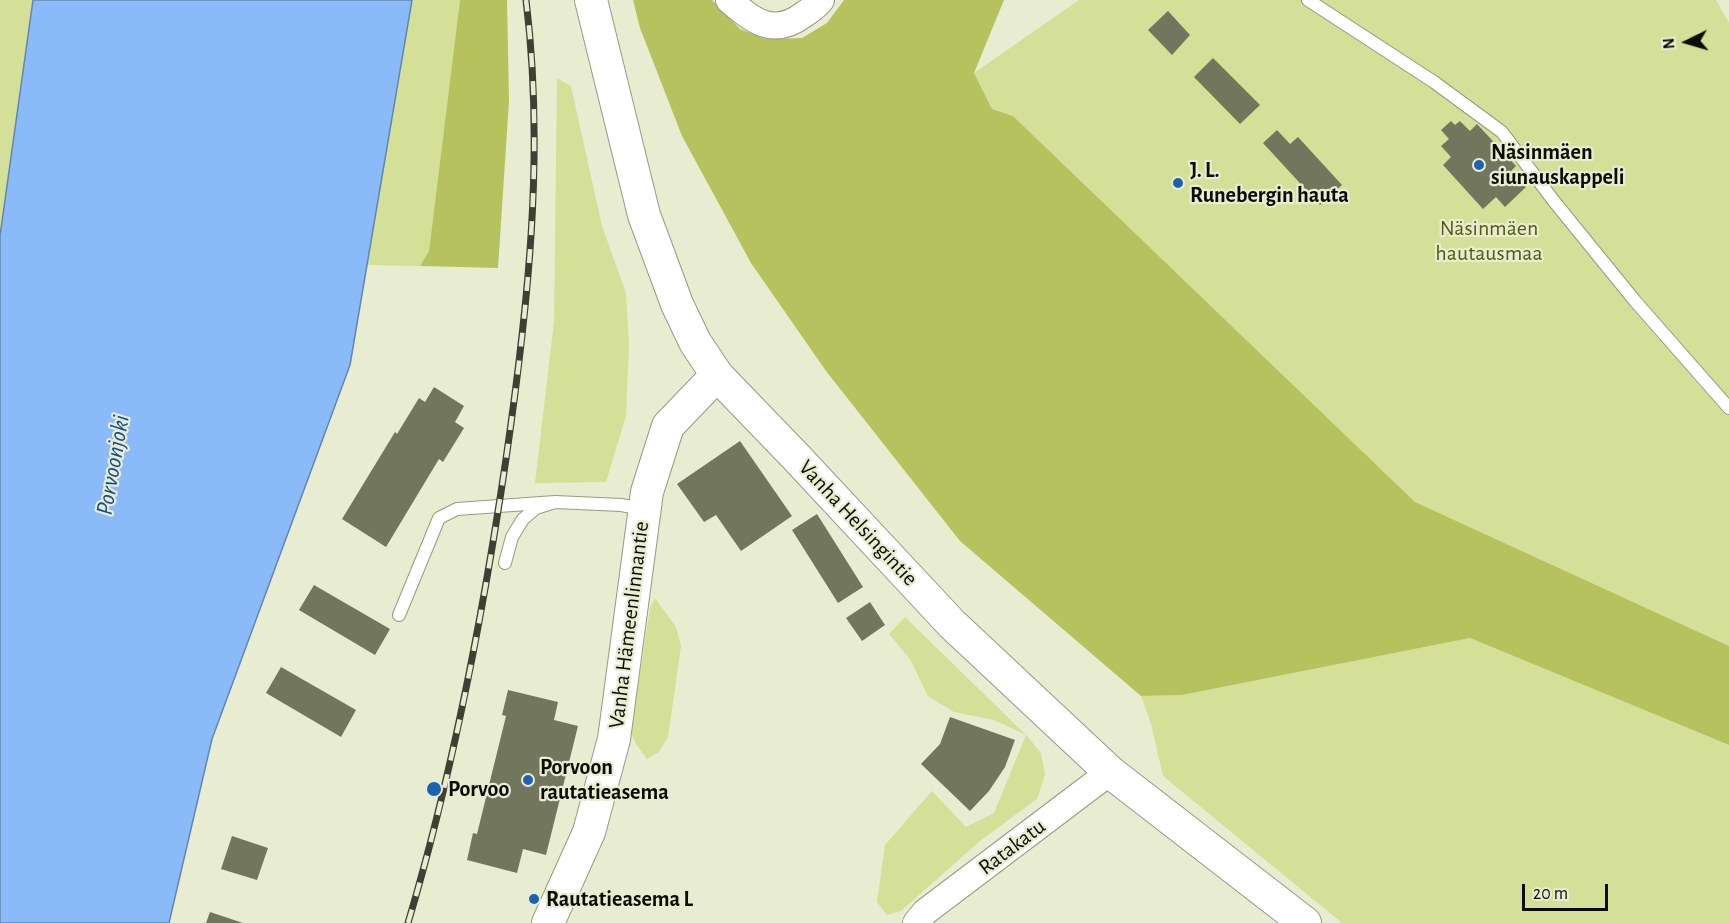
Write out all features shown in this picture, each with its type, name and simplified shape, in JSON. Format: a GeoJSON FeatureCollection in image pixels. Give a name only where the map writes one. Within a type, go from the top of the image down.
{"type":"FeatureCollection","features":[{"type":"Feature","properties":{"kind":"street","name":"Vanha Helsingintie"},"geometry":{"type":"LineString","coordinates":[[591,0],[644,215],[676,304],[695,342],[717,375],[952,624],[1110,772],[1305,923]]}},
{"type":"Feature","properties":{"kind":"street"},"geometry":{"type":"LineString","coordinates":[[729,0],[748,17],[771,27],[793,23],[820,0]]}},
{"type":"Feature","properties":{"kind":"street","name":"Vanha Hämeenlinnantie"},"geometry":{"type":"LineString","coordinates":[[548,923],[589,832],[614,739],[647,492],[668,426],[717,375]]}},
{"type":"Feature","properties":{"kind":"street","name":"Ratakatu"},"geometry":{"type":"LineString","coordinates":[[916,923],[925,912],[1110,772]]}},
{"type":"Feature","properties":{"kind":"lane"},"geometry":{"type":"LineString","coordinates":[[1308,0],[1434,82],[1502,132],[1553,201],[1635,301],[1729,408]]}},
{"type":"Feature","properties":{"kind":"lane"},"geometry":{"type":"LineString","coordinates":[[505,563],[512,537],[523,519],[536,508],[555,502]]}},
{"type":"Feature","properties":{"kind":"lane"},"geometry":{"type":"LineString","coordinates":[[399,615],[439,518],[457,509],[555,502],[621,505],[644,509]]}},
{"type":"Feature","properties":{"kind":"green space"},"geometry":{"type":"Polygon","coordinates":[[[0,0],[33,0],[0,236],[0,0]]]}},
{"type":"Feature","properties":{"kind":"green space"},"geometry":{"type":"Polygon","coordinates":[[[412,0],[460,0],[429,251],[420,266],[367,265],[412,0]]]}},
{"type":"Feature","properties":{"kind":"green space"},"geometry":{"type":"Polygon","coordinates":[[[460,0],[507,0],[509,101],[498,268],[420,266],[429,251],[460,0]]]}},
{"type":"Feature","properties":{"kind":"green space"},"geometry":{"type":"Polygon","coordinates":[[[633,0],[712,0],[740,29],[766,39],[802,38],[827,23],[844,0],[1004,0],[974,73],[992,109],[1013,116],[1415,502],[1729,646],[1729,745],[1470,638],[1182,695],[1141,696],[960,541],[826,371],[751,263],[682,136],[640,28],[633,0]]]}},
{"type":"Feature","properties":{"kind":"green space","name":"Näsinmäen hautausmaa"},"geometry":{"type":"Polygon","coordinates":[[[1079,0],[1716,0],[1729,23],[1729,646],[1415,502],[1013,116],[992,109],[974,73],[1079,0]]]}},
{"type":"Feature","properties":{"kind":"green space"},"geometry":{"type":"Polygon","coordinates":[[[557,78],[571,86],[602,226],[626,293],[629,344],[626,416],[606,482],[535,483],[554,322],[557,78]]]}},
{"type":"Feature","properties":{"kind":"green space"},"geometry":{"type":"Polygon","coordinates":[[[655,598],[676,627],[681,646],[668,737],[659,752],[647,759],[631,733],[650,608],[655,598]]]}},
{"type":"Feature","properties":{"kind":"green space"},"geometry":{"type":"Polygon","coordinates":[[[905,617],[1026,735],[994,720],[954,712],[928,696],[910,659],[889,634],[905,617]]]}},
{"type":"Feature","properties":{"kind":"green space"},"geometry":{"type":"Polygon","coordinates":[[[1470,638],[1729,745],[1729,923],[1342,923],[1163,776],[1151,724],[1141,696],[1182,695],[1470,638]]]}},
{"type":"Feature","properties":{"kind":"green space"},"geometry":{"type":"Polygon","coordinates":[[[1026,735],[1041,753],[1045,775],[1037,799],[980,841],[901,911],[887,915],[877,902],[885,845],[932,791],[966,827],[994,813],[1026,735]]]}},
{"type":"Feature","properties":{"kind":"water","name":"Porvoonjoki"},"geometry":{"type":"Polygon","coordinates":[[[33,0],[412,0],[350,365],[212,739],[169,923],[0,923],[0,236],[33,0]]]}},
{"type":"Feature","properties":{"kind":"building"},"geometry":{"type":"Polygon","coordinates":[[[1168,11],[1190,35],[1172,55],[1148,30],[1168,11]]]}},
{"type":"Feature","properties":{"kind":"building"},"geometry":{"type":"Polygon","coordinates":[[[1213,58],[1260,105],[1240,124],[1194,77],[1213,58]]]}},
{"type":"Feature","properties":{"kind":"building","name":"Näsinmäen siunauskappeli"},"geometry":{"type":"Polygon","coordinates":[[[1451,121],[1455,125],[1460,121],[1470,131],[1477,124],[1516,166],[1511,171],[1526,187],[1505,207],[1496,197],[1483,209],[1443,165],[1451,157],[1441,146],[1449,139],[1441,130],[1451,121]]]}},
{"type":"Feature","properties":{"kind":"building"},"geometry":{"type":"Polygon","coordinates":[[[1277,130],[1290,144],[1298,137],[1342,185],[1320,205],[1263,143],[1277,130]]]}},
{"type":"Feature","properties":{"kind":"building"},"geometry":{"type":"Polygon","coordinates":[[[434,387],[464,406],[455,422],[464,428],[443,462],[439,459],[386,547],[342,519],[395,432],[397,434],[419,398],[425,402],[434,387]]]}},
{"type":"Feature","properties":{"kind":"building"},"geometry":{"type":"Polygon","coordinates":[[[740,441],[792,516],[741,551],[716,515],[704,522],[677,484],[740,441]]]}},
{"type":"Feature","properties":{"kind":"building"},"geometry":{"type":"Polygon","coordinates":[[[817,514],[863,587],[838,603],[792,530],[817,514]]]}},
{"type":"Feature","properties":{"kind":"building"},"geometry":{"type":"Polygon","coordinates":[[[314,585],[390,629],[375,655],[299,610],[314,585]]]}},
{"type":"Feature","properties":{"kind":"building"},"geometry":{"type":"Polygon","coordinates":[[[870,602],[885,625],[862,641],[846,618],[870,602]]]}},
{"type":"Feature","properties":{"kind":"building"},"geometry":{"type":"Polygon","coordinates":[[[281,667],[356,710],[341,737],[266,693],[281,667]]]}},
{"type":"Feature","properties":{"kind":"building","name":"Porvoon rautatieasema"},"geometry":{"type":"Polygon","coordinates":[[[508,690],[558,702],[554,720],[578,726],[546,855],[523,849],[517,873],[467,860],[473,833],[477,834],[506,716],[502,715],[508,690]]]}},
{"type":"Feature","properties":{"kind":"building"},"geometry":{"type":"Polygon","coordinates":[[[950,717],[1015,740],[1005,767],[989,791],[970,811],[921,764],[940,744],[950,717]]]}},
{"type":"Feature","properties":{"kind":"building"},"geometry":{"type":"Polygon","coordinates":[[[232,836],[268,848],[257,880],[221,869],[232,836]]]}},
{"type":"Feature","properties":{"kind":"building"},"geometry":{"type":"Polygon","coordinates":[[[210,912],[243,923],[206,923],[210,912]]]}},
{"type":"Feature","properties":{"kind":"railway"},"geometry":{"type":"LineString","coordinates":[[408,923],[453,751],[477,635],[514,402],[527,287],[534,172],[534,115],[526,0]]}},
{"type":"Feature","properties":{"kind":"place","name":"Näsinmäen siunauskappeli"},"geometry":{"type":"Point","coordinates":[1479,165]}},
{"type":"Feature","properties":{"kind":"place","name":"J. L. Runebergin hauta"},"geometry":{"type":"Point","coordinates":[1178,183]}},
{"type":"Feature","properties":{"kind":"place","name":"Porvoon rautatieasema"},"geometry":{"type":"Point","coordinates":[528,780]}},
{"type":"Feature","properties":{"kind":"place","name":"Porvoo"},"geometry":{"type":"Point","coordinates":[434,789]}},
{"type":"Feature","properties":{"kind":"place","name":"Rautatieasema L"},"geometry":{"type":"Point","coordinates":[534,899]}}]}
